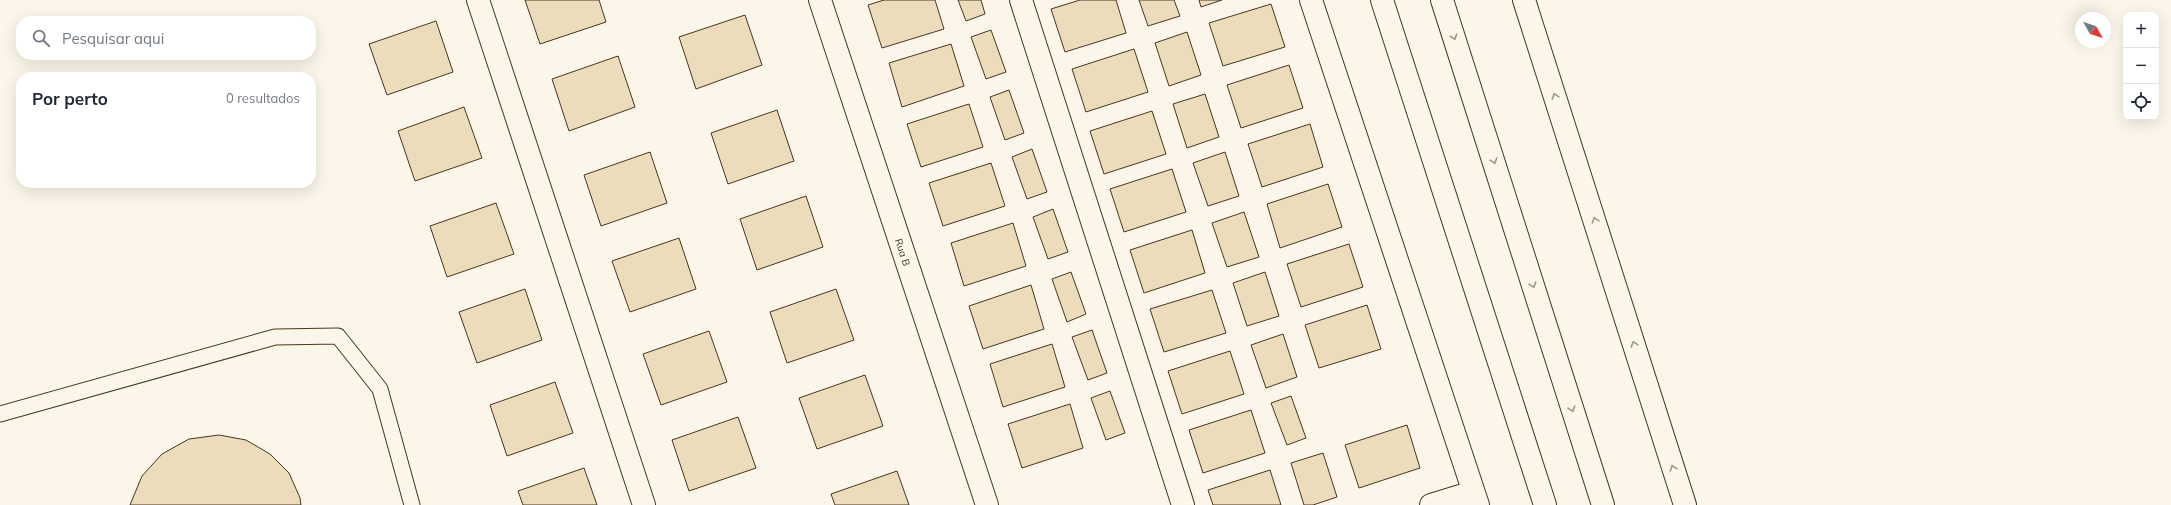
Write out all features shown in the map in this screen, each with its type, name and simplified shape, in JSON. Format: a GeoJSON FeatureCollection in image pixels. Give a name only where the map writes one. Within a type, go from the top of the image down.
{"type":"FeatureCollection","features":[{"type":"Feature","properties":{"kind":"street"},"geometry":{"type":"LineString","coordinates":[[478,0],[644,505]]}},
{"type":"Feature","properties":{"kind":"street","name":"Rua B"},"geometry":{"type":"LineString","coordinates":[[820,0],[987,505]]}},
{"type":"Feature","properties":{"kind":"street"},"geometry":{"type":"LineString","coordinates":[[1021,0],[1183,505]]}},
{"type":"Feature","properties":{"kind":"street"},"geometry":{"type":"LineString","coordinates":[[1311,0],[1476,498],[1432,505]]}},
{"type":"Feature","properties":{"kind":"street"},"geometry":{"type":"LineString","coordinates":[[1382,0],[1544,505]]}},
{"type":"Feature","properties":{"kind":"street"},"geometry":{"type":"LineString","coordinates":[[1442,0],[1603,505]]}},
{"type":"Feature","properties":{"kind":"street"},"geometry":{"type":"LineString","coordinates":[[1524,0],[1685,505]]}},
{"type":"Feature","properties":{"kind":"lane"},"geometry":{"type":"LineString","coordinates":[[0,414],[275,337],[338,336],[380,389],[412,505]]}},
{"type":"Feature","properties":{"kind":"building"},"geometry":{"type":"Polygon","coordinates":[[[525,0],[599,0],[606,22],[540,44],[525,0]]]}},
{"type":"Feature","properties":{"kind":"building"},"geometry":{"type":"Polygon","coordinates":[[[884,0],[935,0],[944,29],[882,48],[868,5],[884,0]]]}},
{"type":"Feature","properties":{"kind":"building"},"geometry":{"type":"Polygon","coordinates":[[[958,0],[981,0],[985,14],[966,21],[958,0]]]}},
{"type":"Feature","properties":{"kind":"building"},"geometry":{"type":"Polygon","coordinates":[[[1080,0],[1116,0],[1126,33],[1065,52],[1051,9],[1080,0]]]}},
{"type":"Feature","properties":{"kind":"building"},"geometry":{"type":"Polygon","coordinates":[[[1139,0],[1174,0],[1180,16],[1148,26],[1139,0]]]}},
{"type":"Feature","properties":{"kind":"building"},"geometry":{"type":"Polygon","coordinates":[[[1199,0],[1222,0],[1201,7],[1199,0]]]}},
{"type":"Feature","properties":{"kind":"building"},"geometry":{"type":"Polygon","coordinates":[[[1271,4],[1285,47],[1223,66],[1209,23],[1271,4]]]}},
{"type":"Feature","properties":{"kind":"building"},"geometry":{"type":"Polygon","coordinates":[[[745,15],[762,65],[696,89],[679,37],[745,15]]]}},
{"type":"Feature","properties":{"kind":"building"},"geometry":{"type":"Polygon","coordinates":[[[436,21],[453,72],[387,95],[369,44],[436,21]]]}},
{"type":"Feature","properties":{"kind":"building"},"geometry":{"type":"Polygon","coordinates":[[[991,30],[1006,72],[986,79],[971,37],[991,30]]]}},
{"type":"Feature","properties":{"kind":"building"},"geometry":{"type":"Polygon","coordinates":[[[1187,32],[1201,75],[1169,86],[1155,43],[1187,32]]]}},
{"type":"Feature","properties":{"kind":"building"},"geometry":{"type":"Polygon","coordinates":[[[951,44],[964,86],[902,107],[889,63],[951,44]]]}},
{"type":"Feature","properties":{"kind":"building"},"geometry":{"type":"Polygon","coordinates":[[[1134,49],[1148,92],[1086,112],[1072,69],[1134,49]]]}},
{"type":"Feature","properties":{"kind":"building"},"geometry":{"type":"Polygon","coordinates":[[[618,56],[635,107],[569,131],[552,79],[618,56]]]}},
{"type":"Feature","properties":{"kind":"building"},"geometry":{"type":"Polygon","coordinates":[[[1289,65],[1303,108],[1241,128],[1227,85],[1289,65]]]}},
{"type":"Feature","properties":{"kind":"building"},"geometry":{"type":"Polygon","coordinates":[[[1009,90],[1024,133],[1005,140],[990,97],[1009,90]]]}},
{"type":"Feature","properties":{"kind":"building"},"geometry":{"type":"Polygon","coordinates":[[[1205,94],[1219,137],[1187,148],[1173,104],[1205,94]]]}},
{"type":"Feature","properties":{"kind":"building"},"geometry":{"type":"Polygon","coordinates":[[[969,104],[983,147],[921,167],[907,124],[969,104]]]}},
{"type":"Feature","properties":{"kind":"building"},"geometry":{"type":"Polygon","coordinates":[[[464,107],[482,158],[415,181],[398,131],[464,107]]]}},
{"type":"Feature","properties":{"kind":"building"},"geometry":{"type":"Polygon","coordinates":[[[777,110],[794,161],[728,184],[711,133],[777,110]]]}},
{"type":"Feature","properties":{"kind":"building"},"geometry":{"type":"Polygon","coordinates":[[[1152,111],[1166,154],[1104,174],[1090,131],[1152,111]]]}},
{"type":"Feature","properties":{"kind":"building"},"geometry":{"type":"Polygon","coordinates":[[[1310,124],[1323,167],[1262,187],[1248,144],[1310,124]]]}},
{"type":"Feature","properties":{"kind":"building"},"geometry":{"type":"Polygon","coordinates":[[[1032,149],[1047,192],[1027,199],[1012,157],[1032,149]]]}},
{"type":"Feature","properties":{"kind":"building"},"geometry":{"type":"Polygon","coordinates":[[[650,152],[667,203],[601,226],[584,175],[650,152]]]}},
{"type":"Feature","properties":{"kind":"building"},"geometry":{"type":"Polygon","coordinates":[[[1225,152],[1239,196],[1208,206],[1193,163],[1225,152]]]}},
{"type":"Feature","properties":{"kind":"building"},"geometry":{"type":"Polygon","coordinates":[[[991,163],[1005,206],[943,226],[929,183],[991,163]]]}},
{"type":"Feature","properties":{"kind":"building"},"geometry":{"type":"Polygon","coordinates":[[[1172,169],[1186,212],[1124,232],[1110,189],[1172,169]]]}},
{"type":"Feature","properties":{"kind":"building"},"geometry":{"type":"Polygon","coordinates":[[[1328,184],[1342,227],[1280,248],[1267,204],[1328,184]]]}},
{"type":"Feature","properties":{"kind":"building"},"geometry":{"type":"Polygon","coordinates":[[[806,196],[823,247],[757,270],[740,219],[806,196]]]}},
{"type":"Feature","properties":{"kind":"building"},"geometry":{"type":"Polygon","coordinates":[[[496,203],[514,254],[447,277],[430,226],[496,203]]]}},
{"type":"Feature","properties":{"kind":"building"},"geometry":{"type":"Polygon","coordinates":[[[1053,209],[1068,252],[1048,259],[1033,217],[1053,209]]]}},
{"type":"Feature","properties":{"kind":"building"},"geometry":{"type":"Polygon","coordinates":[[[1244,212],[1259,257],[1227,267],[1212,223],[1244,212]]]}},
{"type":"Feature","properties":{"kind":"building"},"geometry":{"type":"Polygon","coordinates":[[[1013,223],[1026,266],[964,286],[951,243],[1013,223]]]}},
{"type":"Feature","properties":{"kind":"building"},"geometry":{"type":"Polygon","coordinates":[[[1192,230],[1205,273],[1144,293],[1130,250],[1192,230]]]}},
{"type":"Feature","properties":{"kind":"building"},"geometry":{"type":"Polygon","coordinates":[[[679,238],[696,289],[630,312],[612,261],[679,238]]]}},
{"type":"Feature","properties":{"kind":"building"},"geometry":{"type":"Polygon","coordinates":[[[1349,244],[1363,287],[1301,307],[1287,264],[1349,244]]]}},
{"type":"Feature","properties":{"kind":"building"},"geometry":{"type":"Polygon","coordinates":[[[1071,272],[1086,314],[1067,322],[1052,279],[1071,272]]]}},
{"type":"Feature","properties":{"kind":"building"},"geometry":{"type":"Polygon","coordinates":[[[1265,272],[1279,316],[1247,326],[1233,283],[1265,272]]]}},
{"type":"Feature","properties":{"kind":"building"},"geometry":{"type":"Polygon","coordinates":[[[1031,285],[1044,329],[983,349],[969,306],[1031,285]]]}},
{"type":"Feature","properties":{"kind":"building"},"geometry":{"type":"Polygon","coordinates":[[[525,289],[542,340],[477,363],[459,312],[525,289]]]}},
{"type":"Feature","properties":{"kind":"building"},"geometry":{"type":"Polygon","coordinates":[[[836,289],[854,340],[787,363],[770,312],[836,289]]]}},
{"type":"Feature","properties":{"kind":"building"},"geometry":{"type":"Polygon","coordinates":[[[1212,290],[1226,333],[1164,352],[1150,309],[1212,290]]]}},
{"type":"Feature","properties":{"kind":"building"},"geometry":{"type":"Polygon","coordinates":[[[1367,305],[1381,349],[1319,368],[1305,325],[1367,305]]]}},
{"type":"Feature","properties":{"kind":"building"},"geometry":{"type":"Polygon","coordinates":[[[1092,330],[1107,373],[1088,380],[1072,337],[1092,330]]]}},
{"type":"Feature","properties":{"kind":"building"},"geometry":{"type":"Polygon","coordinates":[[[709,331],[727,382],[661,405],[643,354],[709,331]]]}},
{"type":"Feature","properties":{"kind":"building"},"geometry":{"type":"Polygon","coordinates":[[[1283,334],[1297,377],[1266,388],[1251,345],[1283,334]]]}},
{"type":"Feature","properties":{"kind":"building"},"geometry":{"type":"Polygon","coordinates":[[[1052,344],[1065,387],[1003,407],[990,364],[1052,344]]]}},
{"type":"Feature","properties":{"kind":"building"},"geometry":{"type":"Polygon","coordinates":[[[1230,351],[1244,394],[1182,414],[1168,371],[1230,351]]]}},
{"type":"Feature","properties":{"kind":"building"},"geometry":{"type":"Polygon","coordinates":[[[865,375],[883,426],[817,449],[799,398],[865,375]]]}},
{"type":"Feature","properties":{"kind":"building"},"geometry":{"type":"Polygon","coordinates":[[[555,382],[573,433],[507,456],[490,405],[555,382]]]}},
{"type":"Feature","properties":{"kind":"building"},"geometry":{"type":"Polygon","coordinates":[[[1110,391],[1125,433],[1106,440],[1091,398],[1110,391]]]}},
{"type":"Feature","properties":{"kind":"building"},"geometry":{"type":"Polygon","coordinates":[[[1291,396],[1306,438],[1287,445],[1271,403],[1291,396]]]}},
{"type":"Feature","properties":{"kind":"building"},"geometry":{"type":"Polygon","coordinates":[[[1070,404],[1083,448],[1022,468],[1008,424],[1070,404]]]}},
{"type":"Feature","properties":{"kind":"building"},"geometry":{"type":"Polygon","coordinates":[[[1251,410],[1265,453],[1203,473],[1189,430],[1251,410]]]}},
{"type":"Feature","properties":{"kind":"building"},"geometry":{"type":"Polygon","coordinates":[[[738,417],[756,468],[689,491],[672,440],[738,417]]]}},
{"type":"Feature","properties":{"kind":"building"},"geometry":{"type":"Polygon","coordinates":[[[1407,425],[1420,468],[1359,488],[1345,445],[1407,425]]]}},
{"type":"Feature","properties":{"kind":"building"},"geometry":{"type":"Polygon","coordinates":[[[219,435],[246,440],[270,454],[289,473],[300,498],[301,505],[130,505],[142,476],[162,454],[189,439],[219,435]]]}},
{"type":"Feature","properties":{"kind":"building"},"geometry":{"type":"Polygon","coordinates":[[[1323,453],[1337,497],[1313,505],[1304,505],[1291,463],[1323,453]]]}},
{"type":"Feature","properties":{"kind":"building"},"geometry":{"type":"Polygon","coordinates":[[[584,468],[597,505],[523,505],[518,491],[584,468]]]}},
{"type":"Feature","properties":{"kind":"building"},"geometry":{"type":"Polygon","coordinates":[[[1270,470],[1281,505],[1213,505],[1208,490],[1270,470]]]}},
{"type":"Feature","properties":{"kind":"building"},"geometry":{"type":"Polygon","coordinates":[[[897,471],[909,505],[835,505],[831,494],[897,471]]]}}]}
